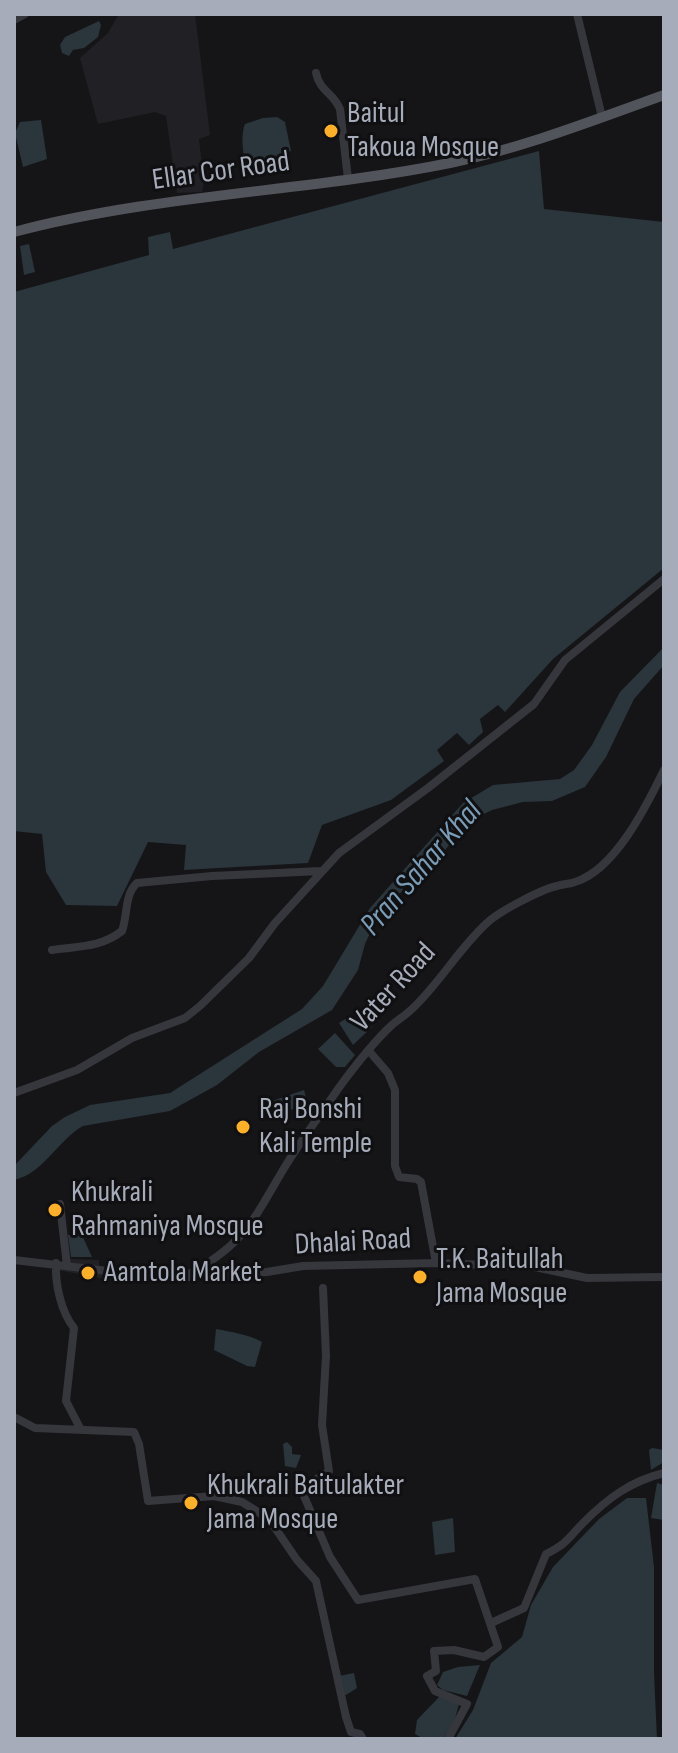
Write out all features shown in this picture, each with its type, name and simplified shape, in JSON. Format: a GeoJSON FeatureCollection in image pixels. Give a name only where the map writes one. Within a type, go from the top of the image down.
{"type":"FeatureCollection","features":[{"type":"Feature","properties":{"kind":"main road","name":"Ellar Cor Road"},"geometry":{"type":"LineString","coordinates":[[14,232],[53,221],[152,205],[454,162],[664,95]]}},
{"type":"Feature","properties":{"kind":"street"},"geometry":{"type":"LineString","coordinates":[[14,20],[25,14]]}},
{"type":"Feature","properties":{"kind":"street"},"geometry":{"type":"LineString","coordinates":[[577,14],[602,117]]}},
{"type":"Feature","properties":{"kind":"street"},"geometry":{"type":"LineString","coordinates":[[316,73],[320,86],[337,100],[340,109],[348,179]]}},
{"type":"Feature","properties":{"kind":"street"},"geometry":{"type":"LineString","coordinates":[[14,1093],[77,1070],[132,1038],[185,1018],[223,986],[339,853],[534,704],[565,660],[664,579]]}},
{"type":"Feature","properties":{"kind":"street","name":"Vater Road"},"geometry":{"type":"LineString","coordinates":[[187,1275],[211,1262],[244,1233],[338,1089],[393,1024],[412,1009],[464,946],[490,920],[514,904],[556,886],[577,882],[602,864],[620,845],[660,783],[664,770]]}},
{"type":"Feature","properties":{"kind":"street"},"geometry":{"type":"LineString","coordinates":[[52,950],[91,947],[109,941],[122,931],[128,898],[137,883],[321,871]]}},
{"type":"Feature","properties":{"kind":"street"},"geometry":{"type":"LineString","coordinates":[[369,1051],[388,1073],[395,1090],[395,1166],[399,1177],[421,1182],[436,1263]]}},
{"type":"Feature","properties":{"kind":"street"},"geometry":{"type":"LineString","coordinates":[[60,1204],[67,1266]]}},
{"type":"Feature","properties":{"kind":"street","name":"Dhalai Road"},"geometry":{"type":"LineString","coordinates":[[14,1260],[138,1276],[208,1277],[303,1266],[436,1263],[535,1267],[587,1278],[664,1277]]}},
{"type":"Feature","properties":{"kind":"street"},"geometry":{"type":"LineString","coordinates":[[56,1263],[56,1280],[65,1318],[74,1328],[66,1401],[80,1428]]}},
{"type":"Feature","properties":{"kind":"street"},"geometry":{"type":"LineString","coordinates":[[323,1288],[326,1356],[322,1425],[329,1471],[301,1489],[330,1557],[358,1600],[475,1579],[498,1647],[484,1657],[454,1650],[434,1651],[436,1671],[427,1676],[435,1691],[467,1704],[448,1739]]}},
{"type":"Feature","properties":{"kind":"street"},"geometry":{"type":"LineString","coordinates":[[14,1417],[35,1428],[134,1432],[139,1444],[148,1501],[214,1496],[242,1502],[269,1519],[297,1560],[316,1581],[346,1717],[351,1732],[360,1734],[363,1739]]}},
{"type":"Feature","properties":{"kind":"street"},"geometry":{"type":"LineString","coordinates":[[491,1623],[524,1608],[546,1554],[566,1544],[613,1494],[641,1479],[664,1473]]}},
{"type":"Feature","properties":{"kind":"shaded area"},"geometry":{"type":"Polygon","coordinates":[[[119,14],[195,14],[210,135],[199,139],[204,183],[202,192],[177,193],[166,116],[155,112],[98,124],[80,58],[108,33],[119,14]]]}},
{"type":"Feature","properties":{"kind":"shaded area"},"geometry":{"type":"Polygon","coordinates":[[[69,1259],[99,1260],[99,1270],[119,1275],[118,1281],[57,1270],[69,1259]]]}},
{"type":"Feature","properties":{"kind":"water"},"geometry":{"type":"Polygon","coordinates":[[[99,21],[98,37],[84,48],[73,50],[69,56],[62,53],[60,45],[65,37],[99,21]]]}},
{"type":"Feature","properties":{"kind":"water"},"geometry":{"type":"Polygon","coordinates":[[[277,117],[285,122],[291,151],[256,165],[247,164],[243,144],[245,124],[277,117]]]}},
{"type":"Feature","properties":{"kind":"water"},"geometry":{"type":"Polygon","coordinates":[[[41,120],[47,159],[23,167],[15,133],[20,122],[41,120]]]}},
{"type":"Feature","properties":{"kind":"water"},"geometry":{"type":"Polygon","coordinates":[[[539,151],[544,209],[664,222],[664,568],[553,659],[505,712],[498,705],[480,719],[483,732],[469,745],[457,733],[437,750],[444,761],[391,800],[322,825],[308,863],[184,870],[186,845],[148,842],[117,906],[66,905],[46,872],[42,834],[14,831],[14,292],[149,255],[148,237],[170,232],[173,249],[539,151]]]}},
{"type":"Feature","properties":{"kind":"water"},"geometry":{"type":"Polygon","coordinates":[[[29,244],[35,272],[24,275],[20,246],[29,244]]]}},
{"type":"Feature","properties":{"kind":"water","name":"Pran Sahar Khal"},"geometry":{"type":"Polygon","coordinates":[[[664,647],[664,665],[634,699],[606,757],[585,787],[552,801],[523,802],[492,810],[461,831],[424,875],[399,894],[372,929],[358,970],[332,1010],[259,1052],[217,1085],[170,1111],[83,1126],[34,1171],[14,1180],[14,1166],[52,1126],[65,1117],[90,1105],[170,1093],[302,1009],[323,986],[370,908],[463,803],[493,785],[560,779],[574,770],[592,745],[620,692],[664,647]]]}},
{"type":"Feature","properties":{"kind":"water"},"geometry":{"type":"Polygon","coordinates":[[[347,1018],[352,1024],[366,1021],[372,1027],[353,1045],[339,1023],[347,1018]]]}},
{"type":"Feature","properties":{"kind":"water"},"geometry":{"type":"Polygon","coordinates":[[[335,1033],[355,1055],[345,1067],[336,1067],[318,1049],[335,1033]]]}},
{"type":"Feature","properties":{"kind":"water"},"geometry":{"type":"Polygon","coordinates":[[[304,1090],[308,1104],[278,1114],[269,1102],[304,1090]]]}},
{"type":"Feature","properties":{"kind":"water"},"geometry":{"type":"Polygon","coordinates":[[[68,1235],[82,1235],[92,1257],[71,1257],[68,1235]]]}},
{"type":"Feature","properties":{"kind":"water"},"geometry":{"type":"Polygon","coordinates":[[[216,1329],[262,1342],[255,1367],[214,1350],[216,1329]]]}},
{"type":"Feature","properties":{"kind":"water"},"geometry":{"type":"Polygon","coordinates":[[[287,1442],[292,1447],[292,1454],[301,1455],[296,1468],[285,1466],[283,1444],[287,1442]]]}},
{"type":"Feature","properties":{"kind":"water"},"geometry":{"type":"Polygon","coordinates":[[[649,1450],[664,1450],[664,1462],[651,1470],[649,1450]]]}},
{"type":"Feature","properties":{"kind":"water"},"geometry":{"type":"Polygon","coordinates":[[[657,1483],[664,1485],[664,1520],[651,1518],[657,1483]]]}},
{"type":"Feature","properties":{"kind":"water"},"geometry":{"type":"Polygon","coordinates":[[[627,1498],[646,1498],[654,1567],[657,1739],[455,1739],[473,1710],[491,1663],[522,1637],[531,1605],[553,1567],[599,1519],[627,1498]]]}},
{"type":"Feature","properties":{"kind":"water"},"geometry":{"type":"Polygon","coordinates":[[[453,1518],[455,1552],[435,1555],[432,1522],[453,1518]]]}},
{"type":"Feature","properties":{"kind":"water"},"geometry":{"type":"Polygon","coordinates":[[[480,1665],[467,1696],[443,1690],[437,1685],[443,1672],[480,1665]]]}},
{"type":"Feature","properties":{"kind":"water"},"geometry":{"type":"Polygon","coordinates":[[[354,1673],[357,1688],[346,1695],[339,1676],[354,1673]]]}},
{"type":"Feature","properties":{"kind":"water"},"geometry":{"type":"Polygon","coordinates":[[[440,1696],[459,1704],[454,1722],[443,1739],[424,1739],[415,1734],[417,1720],[440,1696]]]}},
{"type":"Feature","properties":{"kind":"place","name":"Baitul Takoua Mosque"},"geometry":{"type":"Point","coordinates":[331,131]}},
{"type":"Feature","properties":{"kind":"place","name":"Raj Bonshi Kali Temple"},"geometry":{"type":"Point","coordinates":[243,1127]}},
{"type":"Feature","properties":{"kind":"place","name":"Khukrali Rahmaniya Mosque"},"geometry":{"type":"Point","coordinates":[55,1210]}},
{"type":"Feature","properties":{"kind":"place","name":"Aamtola Market"},"geometry":{"type":"Point","coordinates":[88,1273]}},
{"type":"Feature","properties":{"kind":"place","name":"T.K. Baitullah Jama Mosque"},"geometry":{"type":"Point","coordinates":[420,1277]}},
{"type":"Feature","properties":{"kind":"place","name":"Khukrali Baitulakter Jama Mosque"},"geometry":{"type":"Point","coordinates":[191,1503]}}]}
